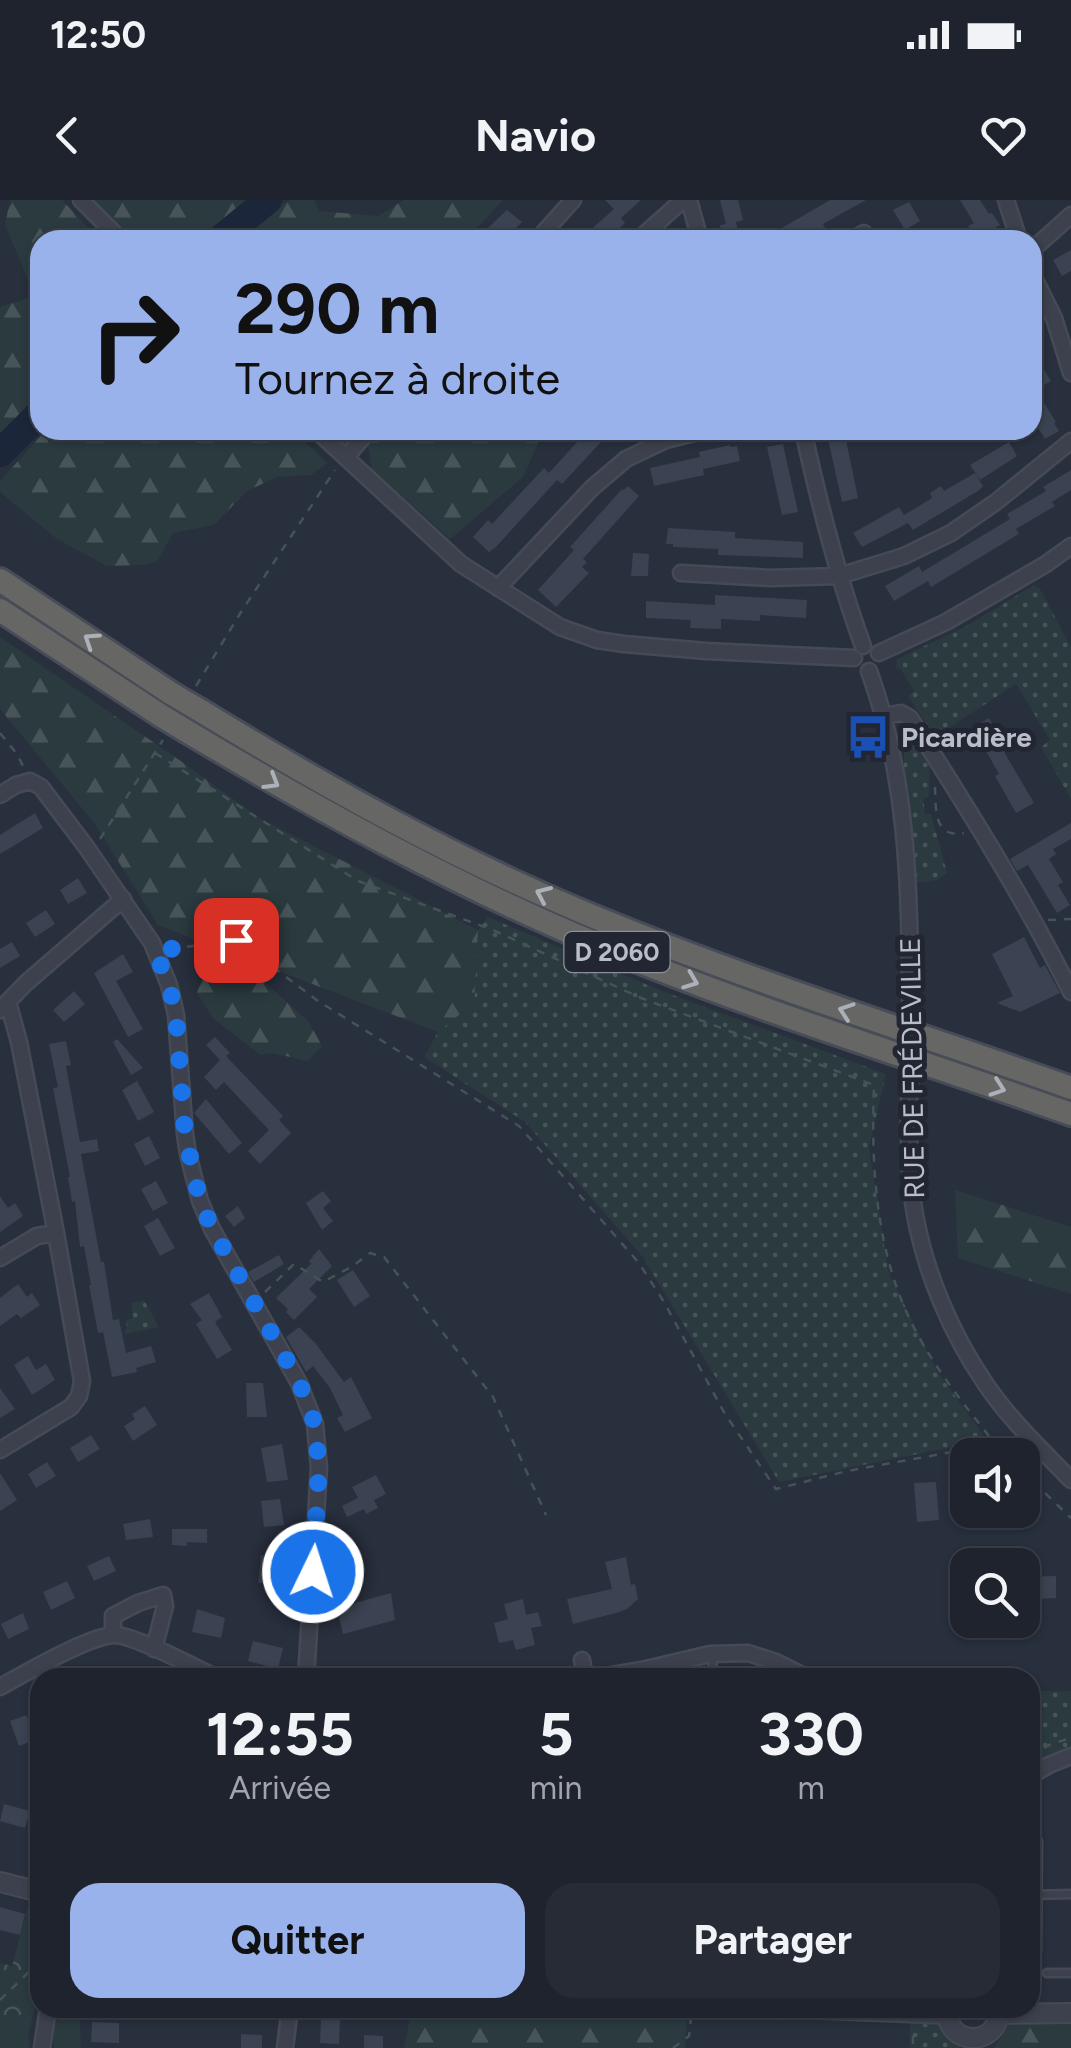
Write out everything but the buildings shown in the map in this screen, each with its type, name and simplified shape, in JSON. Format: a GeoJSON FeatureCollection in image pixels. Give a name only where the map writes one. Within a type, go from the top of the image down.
{"type":"FeatureCollection","features":[{"type":"Feature","properties":{"kind":"highway","name":"D 2060"},"geometry":{"type":"LineString","coordinates":[[0,580],[181,704],[188,732],[311,805],[424,865],[591,942],[702,986],[1071,1114]]}},
{"type":"Feature","properties":{"kind":"highway","name":"D 2060"},"geometry":{"type":"LineString","coordinates":[[0,610],[181,704],[396,824],[496,873],[588,914],[747,976],[1071,1088]]}},
{"type":"Feature","properties":{"kind":"street"},"geometry":{"type":"LineString","coordinates":[[81,200],[111,230]]}},
{"type":"Feature","properties":{"kind":"street"},"geometry":{"type":"LineString","coordinates":[[546,230],[573,200]]}},
{"type":"Feature","properties":{"kind":"street"},"geometry":{"type":"LineString","coordinates":[[650,230],[686,200],[696,230]]}},
{"type":"Feature","properties":{"kind":"street"},"geometry":{"type":"LineString","coordinates":[[1006,200],[1016,230]]}},
{"type":"Feature","properties":{"kind":"street"},"geometry":{"type":"LineString","coordinates":[[1042,241],[1071,214]]}},
{"type":"Feature","properties":{"kind":"street"},"geometry":{"type":"LineString","coordinates":[[1042,294],[1071,373]]}},
{"type":"Feature","properties":{"kind":"street"},"geometry":{"type":"LineString","coordinates":[[328,440],[453,557],[560,627],[598,640],[706,651],[858,652],[873,646],[880,653],[880,664],[869,672],[860,670],[858,652],[805,440]]}},
{"type":"Feature","properties":{"kind":"street"},"geometry":{"type":"LineString","coordinates":[[346,456],[360,440]]}},
{"type":"Feature","properties":{"kind":"street"},"geometry":{"type":"LineString","coordinates":[[498,588],[592,488],[626,459],[666,440]]}},
{"type":"Feature","properties":{"kind":"street"},"geometry":{"type":"LineString","coordinates":[[681,573],[770,578],[838,576],[904,556],[951,533],[1071,441]]}},
{"type":"Feature","properties":{"kind":"street"},"geometry":{"type":"LineString","coordinates":[[880,653],[946,622],[1071,546]]}},
{"type":"Feature","properties":{"kind":"street","name":"RUE DE FRÉDEVILLE"},"geometry":{"type":"LineString","coordinates":[[869,672],[883,716],[905,835],[912,1046],[909,1161],[915,1214],[930,1272],[961,1345],[986,1386],[1071,1480]]}},
{"type":"Feature","properties":{"kind":"street"},"geometry":{"type":"LineString","coordinates":[[883,716],[901,713],[910,718],[1071,992]]}},
{"type":"Feature","properties":{"kind":"street"},"geometry":{"type":"LineString","coordinates":[[0,794],[30,781],[41,787],[124,899],[155,951],[169,985],[176,1015],[185,1134],[200,1201],[299,1382],[311,1408],[318,1438],[307,1668]]}},
{"type":"Feature","properties":{"kind":"street"},"geometry":{"type":"LineString","coordinates":[[0,1450],[71,1408],[82,1381],[18,1042],[4,1006],[124,899]]}},
{"type":"Feature","properties":{"kind":"street"},"geometry":{"type":"LineString","coordinates":[[0,1258],[37,1236],[56,1234]]}},
{"type":"Feature","properties":{"kind":"street"},"geometry":{"type":"LineString","coordinates":[[113,1635],[113,1616],[163,1596],[165,1606],[154,1649]]}},
{"type":"Feature","properties":{"kind":"street"},"geometry":{"type":"LineString","coordinates":[[35,1668],[113,1635],[139,1642],[195,1668]]}},
{"type":"Feature","properties":{"kind":"street"},"geometry":{"type":"LineString","coordinates":[[650,1668],[712,1654],[748,1653],[779,1668]]}},
{"type":"Feature","properties":{"kind":"street"},"geometry":{"type":"LineString","coordinates":[[582,1660],[584,1668]]}},
{"type":"Feature","properties":{"kind":"street"},"geometry":{"type":"LineString","coordinates":[[0,1687],[30,1671]]}},
{"type":"Feature","properties":{"kind":"street"},"geometry":{"type":"LineString","coordinates":[[1040,1769],[1071,1756]]}},
{"type":"Feature","properties":{"kind":"street"},"geometry":{"type":"LineString","coordinates":[[0,1882],[30,1890]]}},
{"type":"Feature","properties":{"kind":"street"},"geometry":{"type":"LineString","coordinates":[[1040,2012],[1071,2013]]}},
{"type":"Feature","properties":{"kind":"street"},"geometry":{"type":"LineString","coordinates":[[42,2048],[46,2018]]}},
{"type":"Feature","properties":{"kind":"street"},"geometry":{"type":"LineString","coordinates":[[285,2048],[289,2018]]}},
{"type":"Feature","properties":{"kind":"street"},"geometry":{"type":"LineString","coordinates":[[948,2018],[952,2029],[971,2043],[994,2029],[998,2018]]}},
{"type":"Feature","properties":{"kind":"lane"},"geometry":{"type":"LineString","coordinates":[[712,1654],[713,1668]]}},
{"type":"Feature","properties":{"kind":"lane"},"geometry":{"type":"LineString","coordinates":[[1040,1895],[1071,1894]]}},
{"type":"Feature","properties":{"kind":"lane"},"geometry":{"type":"LineString","coordinates":[[1047,1973],[1071,1973]]}},
{"type":"Feature","properties":{"kind":"path"},"geometry":{"type":"LineString","coordinates":[[181,704],[346,456]]}},
{"type":"Feature","properties":{"kind":"path"},"geometry":{"type":"LineString","coordinates":[[0,733],[18,754],[30,781]]}},
{"type":"Feature","properties":{"kind":"path"},"geometry":{"type":"LineString","coordinates":[[88,848],[96,844],[164,738]]}},
{"type":"Feature","properties":{"kind":"path"},"geometry":{"type":"LineString","coordinates":[[155,753],[358,881],[493,930],[641,998],[874,1085],[873,1166],[887,1258],[906,1312],[938,1369],[990,1438]]}},
{"type":"Feature","properties":{"kind":"path"},"geometry":{"type":"LineString","coordinates":[[942,767],[936,774],[934,788],[942,828],[956,835],[964,832],[972,819]]}},
{"type":"Feature","properties":{"kind":"path"},"geometry":{"type":"LineString","coordinates":[[1032,920],[1071,919]]}},
{"type":"Feature","properties":{"kind":"path"},"geometry":{"type":"LineString","coordinates":[[155,951],[236,940],[318,1001],[519,1126],[639,1264],[725,1414],[776,1489],[847,1471],[950,1452]]}},
{"type":"Feature","properties":{"kind":"path"},"geometry":{"type":"LineString","coordinates":[[254,1304],[294,1264],[324,1282],[370,1253],[384,1257],[493,1397],[546,1515]]}},
{"type":"Feature","properties":{"kind":"path"},"geometry":{"type":"LineString","coordinates":[[1040,1488],[1071,1518]]}},
{"type":"Feature","properties":{"kind":"path"},"geometry":{"type":"LineString","coordinates":[[1040,1751],[1071,1738]]}},
{"type":"Feature","properties":{"kind":"path"},"geometry":{"type":"LineString","coordinates":[[0,2000],[30,1971]]}},
{"type":"Feature","properties":{"kind":"path"},"geometry":{"type":"LineString","coordinates":[[673,2048],[688,2036],[691,2018]]}},
{"type":"Feature","properties":{"kind":"path"},"geometry":{"type":"LineString","coordinates":[[913,2044],[914,2023]]}},
{"type":"Feature","properties":{"kind":"green space"},"geometry":{"type":"Polygon","coordinates":[[[10,200],[62,200],[90,230],[30,230],[30,284],[5,225],[10,200]]]}},
{"type":"Feature","properties":{"kind":"green space"},"geometry":{"type":"Polygon","coordinates":[[[80,200],[274,200],[233,230],[113,230],[80,200]]]}},
{"type":"Feature","properties":{"kind":"green space"},"geometry":{"type":"Polygon","coordinates":[[[291,200],[314,200],[319,211],[378,216],[404,200],[503,200],[475,230],[246,230],[272,209],[291,200]]]}},
{"type":"Feature","properties":{"kind":"green space"},"geometry":{"type":"Polygon","coordinates":[[[30,298],[30,406],[0,437],[0,307],[30,298]]]}},
{"type":"Feature","properties":{"kind":"green space"},"geometry":{"type":"Polygon","coordinates":[[[37,440],[303,440],[327,463],[311,475],[277,477],[247,491],[214,525],[173,533],[157,562],[141,565],[107,566],[57,539],[0,492],[0,481],[37,440]]]}},
{"type":"Feature","properties":{"kind":"green space"},"geometry":{"type":"Polygon","coordinates":[[[371,440],[540,440],[523,477],[450,539],[372,469],[368,445],[371,440]]]}},
{"type":"Feature","properties":{"kind":"green space"},"geometry":{"type":"Polygon","coordinates":[[[1034,585],[1040,589],[1071,647],[1071,799],[1041,747],[1050,740],[1016,684],[935,737],[908,696],[914,691],[896,668],[897,659],[965,627],[1034,585]]]}},
{"type":"Feature","properties":{"kind":"green space"},"geometry":{"type":"Polygon","coordinates":[[[0,637],[261,819],[478,930],[474,1003],[438,1032],[158,925],[95,824],[0,709],[0,637]]]}},
{"type":"Feature","properties":{"kind":"green space"},"geometry":{"type":"Polygon","coordinates":[[[914,739],[927,758],[930,773],[929,797],[923,798],[925,814],[931,814],[947,873],[937,880],[917,883],[904,783],[904,746],[914,739]]]}},
{"type":"Feature","properties":{"kind":"green space"},"geometry":{"type":"Polygon","coordinates":[[[488,917],[662,991],[886,1074],[869,1147],[888,1271],[937,1371],[986,1438],[950,1438],[950,1447],[779,1482],[642,1256],[525,1122],[424,1057],[438,1032],[474,1003],[478,930],[488,917]]]}},
{"type":"Feature","properties":{"kind":"green space"},"geometry":{"type":"Polygon","coordinates":[[[237,957],[309,1022],[322,1046],[308,1061],[272,1053],[260,1055],[213,1018],[197,993],[199,986],[216,964],[237,957]]]}},
{"type":"Feature","properties":{"kind":"green space"},"geometry":{"type":"Polygon","coordinates":[[[955,1190],[1071,1227],[1071,1294],[958,1258],[955,1190]]]}},
{"type":"Feature","properties":{"kind":"green space"},"geometry":{"type":"Polygon","coordinates":[[[144,1300],[159,1327],[87,1342],[125,1333],[126,1320],[133,1318],[131,1303],[144,1300]]]}},
{"type":"Feature","properties":{"kind":"green space"},"geometry":{"type":"Polygon","coordinates":[[[1040,1691],[1071,1691],[1071,1750],[1040,1762],[1040,1691]]]}},
{"type":"Feature","properties":{"kind":"green space"},"geometry":{"type":"Polygon","coordinates":[[[28,1906],[30,2048],[0,2048],[0,1963],[12,1966],[28,1906]]]}},
{"type":"Feature","properties":{"kind":"green space"},"geometry":{"type":"Polygon","coordinates":[[[57,2018],[80,2018],[81,2048],[54,2048],[52,2036],[57,2018]]]}},
{"type":"Feature","properties":{"kind":"green space"},"geometry":{"type":"Polygon","coordinates":[[[410,2018],[687,2019],[685,2048],[404,2048],[410,2018]]]}},
{"type":"Feature","properties":{"kind":"green space"},"geometry":{"type":"Polygon","coordinates":[[[910,2018],[915,2018],[942,2023],[961,2048],[910,2048],[910,2018]]]}},
{"type":"Feature","properties":{"kind":"green space"},"geometry":{"type":"Polygon","coordinates":[[[1011,2022],[1071,2023],[1071,2048],[994,2048],[1011,2022]]]}},
{"type":"Feature","properties":{"kind":"waterway"},"geometry":{"type":"LineString","coordinates":[[231,230],[268,200]]}},
{"type":"Feature","properties":{"kind":"waterway"},"geometry":{"type":"LineString","coordinates":[[0,453],[30,423]]}},
{"type":"Feature","properties":{"kind":"place","name":"Picardière"},"geometry":{"type":"Point","coordinates":[868,737]}},
{"type":"Feature","properties":{"kind":"route"},"geometry":{"type":"LineString","coordinates":[[236,940],[155,951],[176,1015],[185,1134],[200,1201],[311,1408],[319,1468],[313,1572]]}}]}
